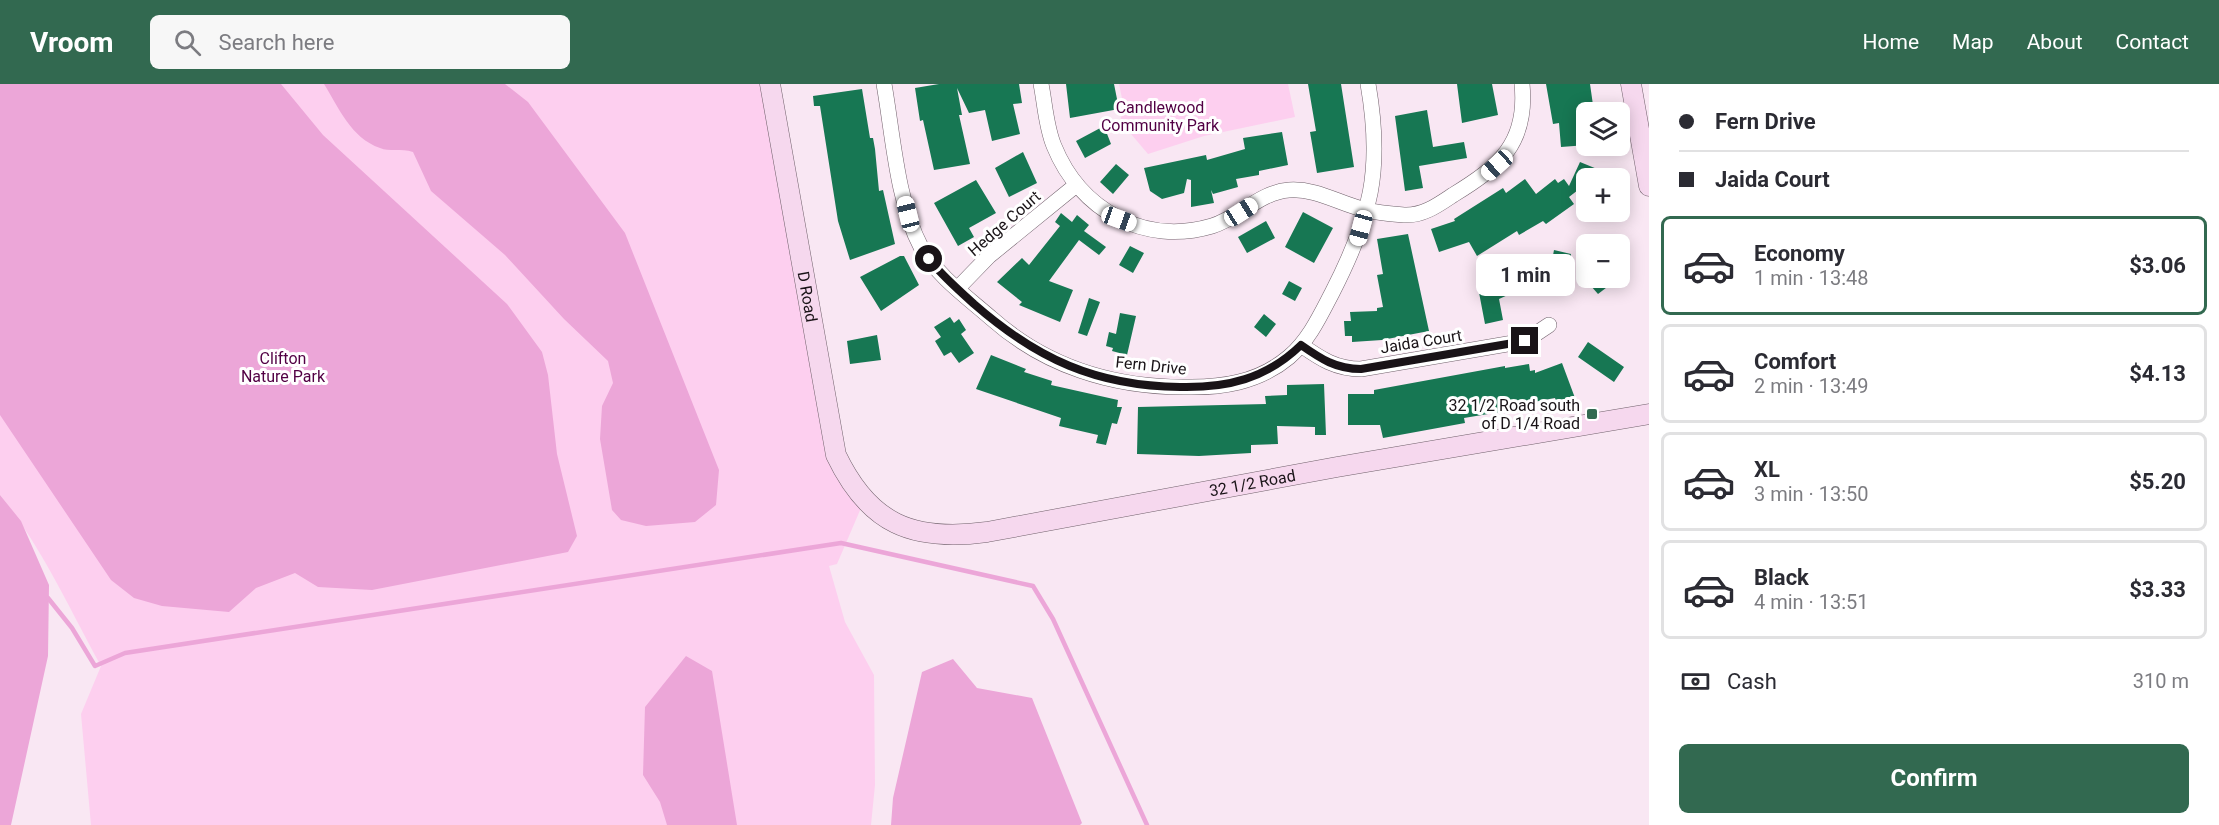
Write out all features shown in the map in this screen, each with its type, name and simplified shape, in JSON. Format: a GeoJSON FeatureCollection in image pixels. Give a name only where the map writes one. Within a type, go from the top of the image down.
{"type":"FeatureCollection","features":[{"type":"Feature","properties":{"kind":"street","name":"D Road"},"geometry":{"type":"LineString","coordinates":[[770,84],[836,455],[849,483],[864,501]]}},
{"type":"Feature","properties":{"kind":"street","name":"Fern Drive"},"geometry":{"type":"LineString","coordinates":[[884,84],[912,229],[937,269],[957,289],[1006,332],[1030,348],[1071,368],[1132,385],[1205,388],[1241,383],[1275,367],[1301,345],[1320,318],[1356,246],[1372,187],[1376,148],[1368,84]]}},
{"type":"Feature","properties":{"kind":"street"},"geometry":{"type":"LineString","coordinates":[[1041,84],[1053,145],[1075,186],[1094,203],[1119,219],[1146,229],[1169,232],[1214,226],[1279,191],[1300,189],[1319,193],[1366,210],[1402,215],[1425,211],[1486,175],[1506,154],[1519,128],[1523,104],[1522,84]]}},
{"type":"Feature","properties":{"kind":"street"},"geometry":{"type":"LineString","coordinates":[[1631,84],[1649,186]]}},
{"type":"Feature","properties":{"kind":"street","name":"Hedge Court"},"geometry":{"type":"LineString","coordinates":[[957,289],[989,256],[1075,186]]}},
{"type":"Feature","properties":{"kind":"street","name":"Jaida Court"},"geometry":{"type":"LineString","coordinates":[[1301,345],[1326,362],[1345,369],[1361,369],[1525,341],[1549,326]]}},
{"type":"Feature","properties":{"kind":"street","name":"32 1/2 Road"},"geometry":{"type":"LineString","coordinates":[[864,501],[905,528],[936,536],[962,536],[1338,467],[1649,414]]}},
{"type":"Feature","properties":{"kind":"green space","name":"Clifton Nature Park"},"geometry":{"type":"Polygon","coordinates":[[[0,84],[770,84],[831,431],[864,501],[837,564],[829,566],[845,622],[874,675],[875,785],[871,825],[91,825],[81,714],[101,666],[42,557],[0,495],[0,84]]]}},
{"type":"Feature","properties":{"kind":"green space","name":"Candlewood Community Park"},"geometry":{"type":"Polygon","coordinates":[[[1119,84],[1288,84],[1295,117],[1204,136],[1148,154],[1120,121],[1124,108],[1119,84]]]}},
{"type":"Feature","properties":{"kind":"shaded area"},"geometry":{"type":"Polygon","coordinates":[[[0,84],[281,84],[323,135],[507,304],[542,352],[548,375],[557,454],[577,536],[568,552],[372,590],[318,587],[295,573],[256,588],[229,612],[162,606],[134,598],[111,580],[0,415],[0,84]]]}},
{"type":"Feature","properties":{"kind":"shaded area"},"geometry":{"type":"Polygon","coordinates":[[[324,84],[505,84],[528,102],[625,233],[719,470],[716,505],[695,522],[646,526],[621,520],[612,510],[600,439],[602,406],[613,383],[608,361],[564,319],[505,255],[431,191],[413,152],[384,149],[361,137],[353,130],[324,84]]]}},
{"type":"Feature","properties":{"kind":"shaded area"},"geometry":{"type":"Polygon","coordinates":[[[0,495],[21,521],[49,585],[48,656],[11,825],[0,825],[0,495]]]}},
{"type":"Feature","properties":{"kind":"shaded area"},"geometry":{"type":"Polygon","coordinates":[[[686,656],[712,671],[737,825],[667,825],[660,802],[643,775],[645,707],[686,656]]]}},
{"type":"Feature","properties":{"kind":"shaded area"},"geometry":{"type":"Polygon","coordinates":[[[953,659],[977,688],[1032,698],[1082,823],[1080,825],[891,825],[893,798],[922,672],[953,659]]]}},
{"type":"Feature","properties":{"kind":"building"},"geometry":{"type":"Polygon","coordinates":[[[939,84],[1019,84],[1022,103],[1013,104],[1020,134],[992,141],[985,110],[969,113],[957,88],[962,115],[959,115],[970,164],[934,170],[923,120],[920,121],[915,88],[939,84]]]}},
{"type":"Feature","properties":{"kind":"building"},"geometry":{"type":"Polygon","coordinates":[[[1066,84],[1114,84],[1119,109],[1070,118],[1066,84]]]}},
{"type":"Feature","properties":{"kind":"building"},"geometry":{"type":"Polygon","coordinates":[[[1308,84],[1341,84],[1354,167],[1317,173],[1310,132],[1316,131],[1308,84]]]}},
{"type":"Feature","properties":{"kind":"building"},"geometry":{"type":"Polygon","coordinates":[[[1457,84],[1492,84],[1498,115],[1462,123],[1457,84]]]}},
{"type":"Feature","properties":{"kind":"building"},"geometry":{"type":"Polygon","coordinates":[[[1546,84],[1590,84],[1593,102],[1576,102],[1576,146],[1561,147],[1559,123],[1553,124],[1546,84]]]}},
{"type":"Feature","properties":{"kind":"building"},"geometry":{"type":"Polygon","coordinates":[[[862,89],[870,138],[873,138],[875,149],[879,191],[883,190],[895,244],[850,260],[838,221],[820,106],[814,106],[813,96],[862,89]]]}},
{"type":"Feature","properties":{"kind":"building"},"geometry":{"type":"Polygon","coordinates":[[[1427,110],[1433,147],[1464,142],[1467,158],[1419,166],[1423,188],[1405,191],[1395,116],[1427,110]]]}},
{"type":"Feature","properties":{"kind":"building"},"geometry":{"type":"Polygon","coordinates":[[[1104,126],[1111,144],[1085,158],[1076,141],[1104,126]]]}},
{"type":"Feature","properties":{"kind":"building"},"geometry":{"type":"Polygon","coordinates":[[[1282,132],[1288,165],[1259,171],[1259,175],[1236,179],[1238,187],[1213,194],[1211,190],[1214,203],[1191,207],[1191,180],[1187,179],[1184,193],[1162,199],[1150,191],[1144,168],[1206,155],[1207,160],[1245,149],[1243,138],[1282,132]]]}},
{"type":"Feature","properties":{"kind":"building"},"geometry":{"type":"Polygon","coordinates":[[[1023,152],[1037,183],[1009,197],[995,168],[1023,152]]]}},
{"type":"Feature","properties":{"kind":"building"},"geometry":{"type":"Polygon","coordinates":[[[1580,162],[1595,168],[1577,168],[1580,162]]]}},
{"type":"Feature","properties":{"kind":"building"},"geometry":{"type":"Polygon","coordinates":[[[1116,164],[1129,175],[1113,194],[1100,182],[1116,164]]]}},
{"type":"Feature","properties":{"kind":"building"},"geometry":{"type":"Polygon","coordinates":[[[1576,171],[1576,192],[1569,197],[1574,204],[1546,224],[1543,221],[1519,235],[1517,231],[1477,256],[1469,242],[1439,252],[1431,229],[1455,221],[1454,219],[1503,188],[1506,193],[1525,179],[1536,194],[1555,179],[1558,183],[1564,179],[1569,186],[1576,171]]]}},
{"type":"Feature","properties":{"kind":"building"},"geometry":{"type":"Polygon","coordinates":[[[976,180],[996,213],[969,228],[974,237],[958,246],[934,203],[976,180]]]}},
{"type":"Feature","properties":{"kind":"building"},"geometry":{"type":"Polygon","coordinates":[[[1303,212],[1333,228],[1314,263],[1285,247],[1303,212]]]}},
{"type":"Feature","properties":{"kind":"building"},"geometry":{"type":"Polygon","coordinates":[[[1061,213],[1072,222],[1077,215],[1089,225],[1084,231],[1106,247],[1099,255],[1079,240],[1049,281],[1073,290],[1060,322],[1019,305],[1022,302],[997,282],[1022,258],[1029,265],[1060,226],[1055,222],[1061,213]]]}},
{"type":"Feature","properties":{"kind":"building"},"geometry":{"type":"Polygon","coordinates":[[[1266,221],[1275,238],[1247,253],[1238,237],[1266,221]]]}},
{"type":"Feature","properties":{"kind":"building"},"geometry":{"type":"Polygon","coordinates":[[[1408,234],[1429,331],[1382,340],[1352,342],[1352,336],[1345,336],[1344,321],[1351,321],[1350,312],[1377,311],[1377,308],[1383,307],[1377,275],[1383,274],[1377,239],[1408,234]]]}},
{"type":"Feature","properties":{"kind":"building"},"geometry":{"type":"Polygon","coordinates":[[[1130,246],[1144,253],[1133,273],[1119,265],[1130,246]]]}},
{"type":"Feature","properties":{"kind":"building"},"geometry":{"type":"Polygon","coordinates":[[[1554,250],[1571,254],[1565,288],[1542,283],[1545,265],[1551,266],[1554,250]]]}},
{"type":"Feature","properties":{"kind":"building"},"geometry":{"type":"Polygon","coordinates":[[[904,256],[919,285],[881,311],[860,277],[904,256]]]}},
{"type":"Feature","properties":{"kind":"building"},"geometry":{"type":"Polygon","coordinates":[[[1520,262],[1530,285],[1499,299],[1503,320],[1485,324],[1477,282],[1506,277],[1503,270],[1520,262]]]}},
{"type":"Feature","properties":{"kind":"building"},"geometry":{"type":"Polygon","coordinates":[[[1289,281],[1302,288],[1295,301],[1282,294],[1289,281]]]}},
{"type":"Feature","properties":{"kind":"building"},"geometry":{"type":"Polygon","coordinates":[[[1593,288],[1606,288],[1598,294],[1593,288]]]}},
{"type":"Feature","properties":{"kind":"building"},"geometry":{"type":"Polygon","coordinates":[[[1089,298],[1100,302],[1087,336],[1078,333],[1089,298]]]}},
{"type":"Feature","properties":{"kind":"building"},"geometry":{"type":"Polygon","coordinates":[[[1120,313],[1136,316],[1127,355],[1112,351],[1113,348],[1106,346],[1109,332],[1116,334],[1120,313]]]}},
{"type":"Feature","properties":{"kind":"building"},"geometry":{"type":"Polygon","coordinates":[[[1264,314],[1276,324],[1266,337],[1254,327],[1264,314]]]}},
{"type":"Feature","properties":{"kind":"building"},"geometry":{"type":"Polygon","coordinates":[[[950,317],[954,323],[959,319],[966,330],[961,334],[974,353],[959,363],[951,352],[944,356],[935,341],[941,337],[934,327],[950,317]]]}},
{"type":"Feature","properties":{"kind":"building"},"geometry":{"type":"Polygon","coordinates":[[[877,335],[881,360],[850,364],[847,341],[877,335]]]}},
{"type":"Feature","properties":{"kind":"building"},"geometry":{"type":"Polygon","coordinates":[[[1588,342],[1624,367],[1614,382],[1578,357],[1588,342]]]}},
{"type":"Feature","properties":{"kind":"building"},"geometry":{"type":"Polygon","coordinates":[[[991,355],[1026,369],[1024,372],[1052,381],[1051,385],[1118,400],[1117,407],[1122,407],[1117,424],[1112,423],[1106,445],[1096,443],[1098,435],[1059,426],[1061,418],[976,389],[991,355]]]}},
{"type":"Feature","properties":{"kind":"building"},"geometry":{"type":"Polygon","coordinates":[[[1562,363],[1575,398],[1557,405],[1555,398],[1512,406],[1512,410],[1464,418],[1465,423],[1383,438],[1380,425],[1348,425],[1348,394],[1374,394],[1374,390],[1505,366],[1505,368],[1529,364],[1530,371],[1535,370],[1535,373],[1562,363]]]}},
{"type":"Feature","properties":{"kind":"building"},"geometry":{"type":"Polygon","coordinates":[[[1324,384],[1326,435],[1315,435],[1315,427],[1277,426],[1278,444],[1251,445],[1251,453],[1199,456],[1137,454],[1138,407],[1266,404],[1265,396],[1287,395],[1287,385],[1324,384]]]}},
{"type":"Feature","properties":{"kind":"waterway"},"geometry":{"type":"LineString","coordinates":[[48,598],[72,628],[95,666],[125,653],[841,543],[1033,586],[1053,619],[1147,825]]}},
{"type":"Feature","properties":{"kind":"place","name":"32 1/2 Road south of D 1/4 Road"},"geometry":{"type":"Point","coordinates":[1592,414]}},
{"type":"Feature","properties":{"kind":"route"},"geometry":{"type":"LineString","coordinates":[[929,259],[957,289],[1006,332],[1030,348],[1071,368],[1132,385],[1205,388],[1241,383],[1275,367],[1301,345],[1326,362],[1345,369],[1361,369],[1525,341]]}}]}
